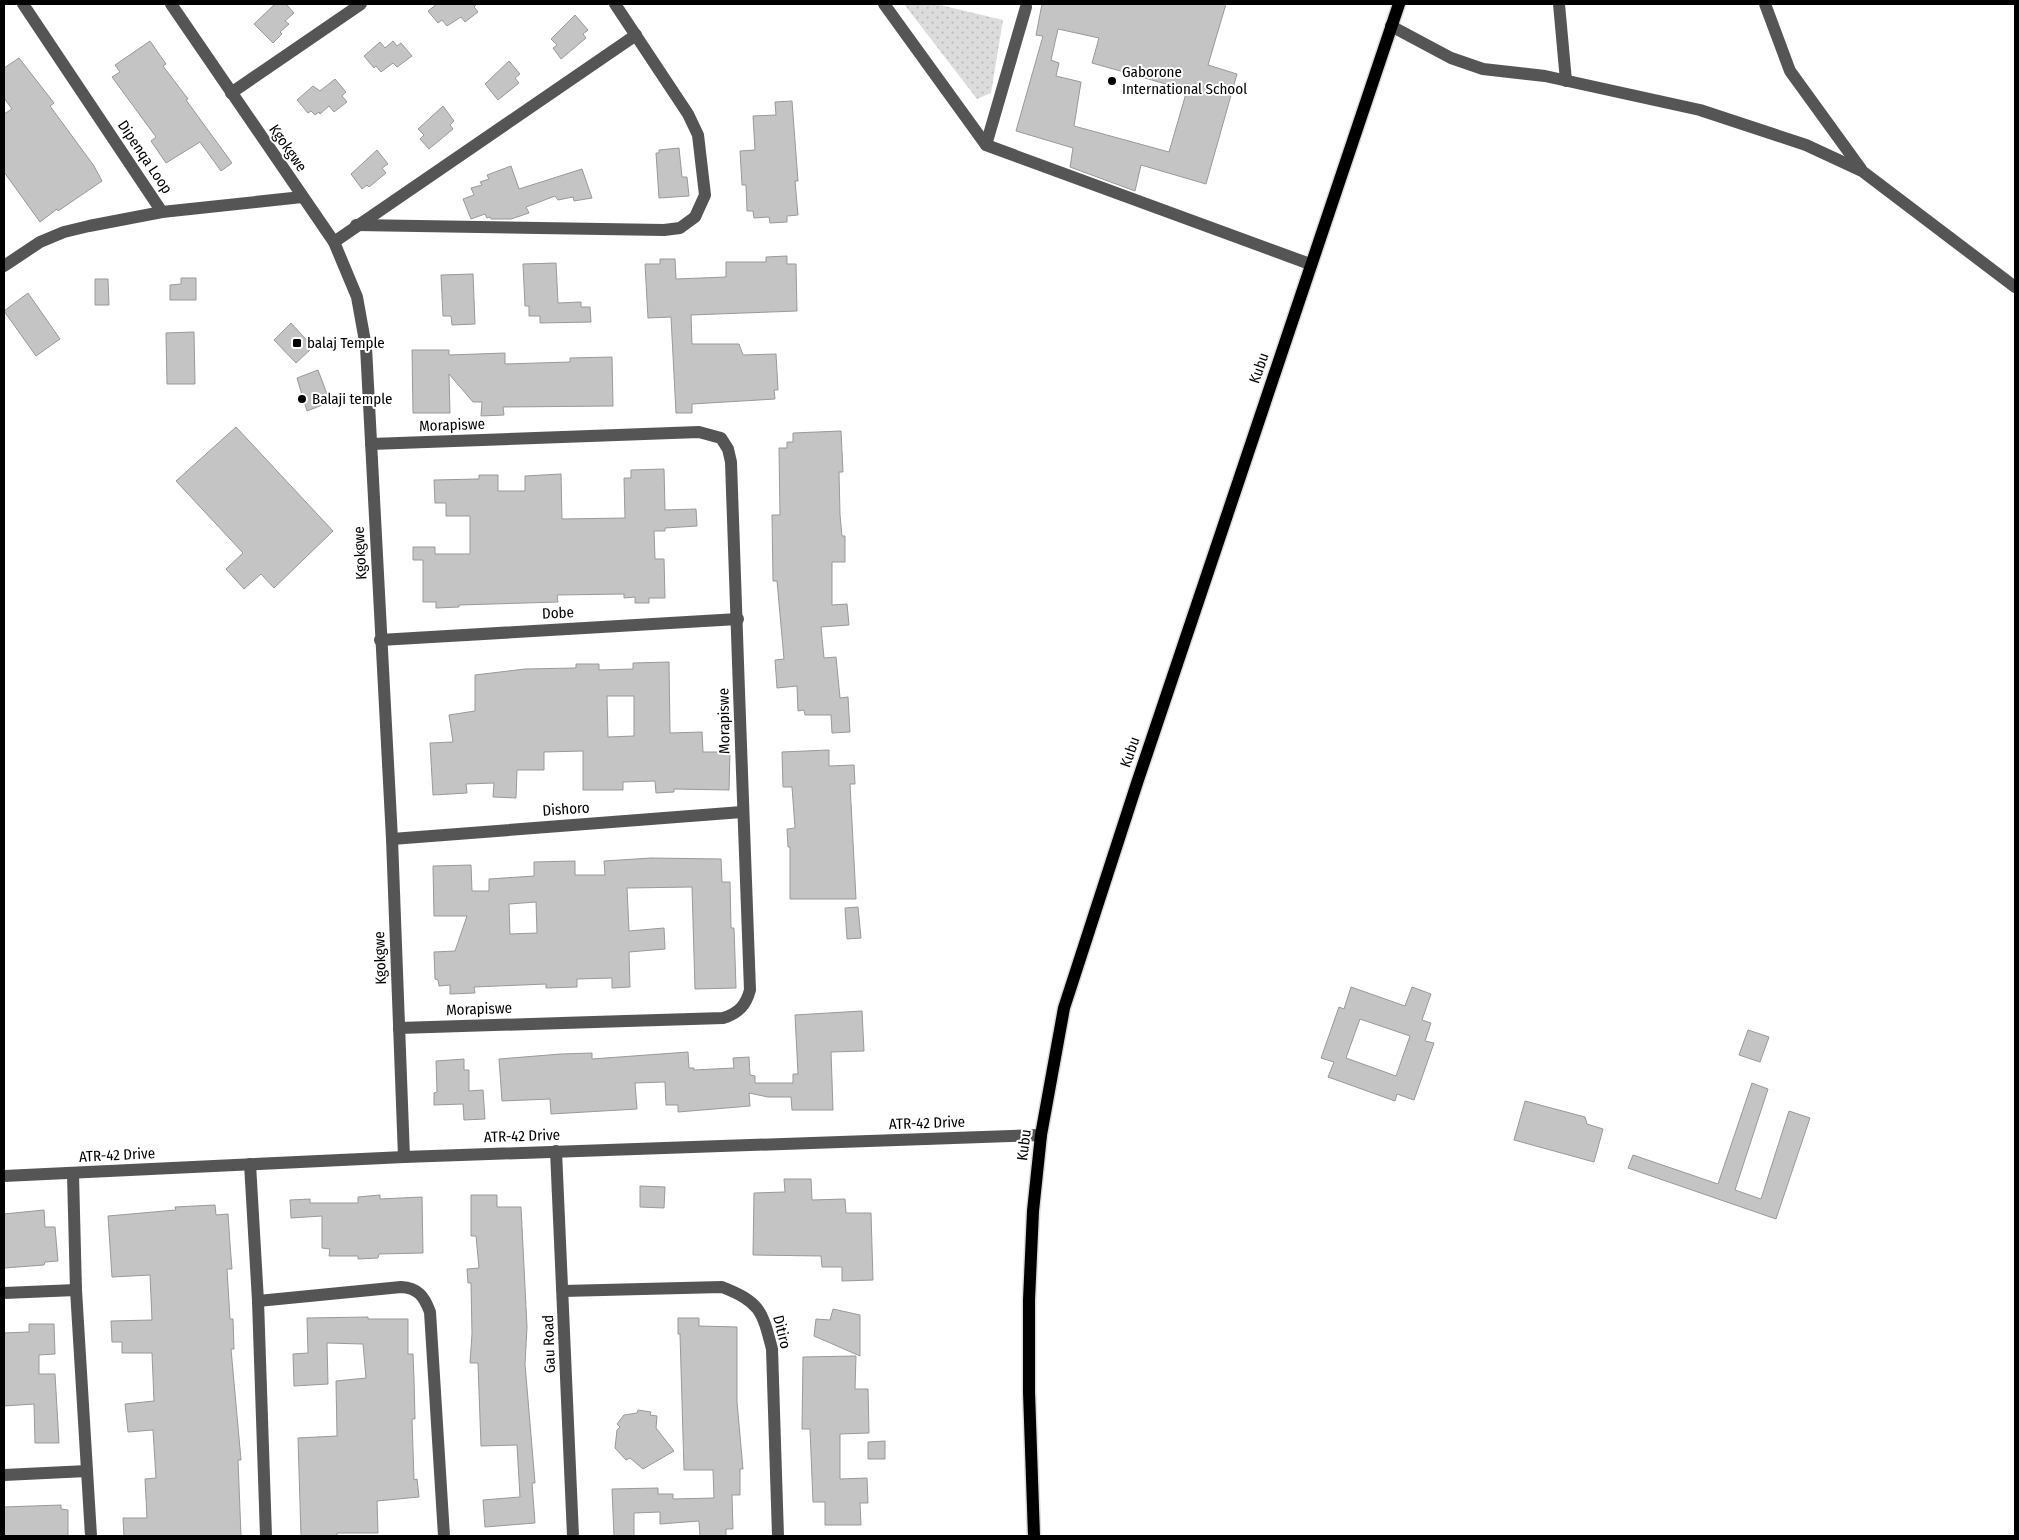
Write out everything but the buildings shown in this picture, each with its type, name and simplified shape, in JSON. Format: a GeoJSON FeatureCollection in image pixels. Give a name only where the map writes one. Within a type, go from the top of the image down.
{"type":"FeatureCollection","features":[{"type":"Feature","properties":{"kind":"main road","name":"Kubu"},"geometry":{"type":"LineString","coordinates":[[1034,1536],[1028,1300],[1033,1211],[1041,1135],[1064,1008],[1310,264],[1399,4]]}},
{"type":"Feature","properties":{"kind":"street","name":"Dipenqa Loop"},"geometry":{"type":"LineString","coordinates":[[4,266],[40,242],[64,232],[162,212],[23,4]]}},
{"type":"Feature","properties":{"kind":"street","name":"Kgokgwe"},"geometry":{"type":"LineString","coordinates":[[171,4],[334,242],[357,297],[366,347],[392,839],[404,1157]]}},
{"type":"Feature","properties":{"kind":"street"},"geometry":{"type":"LineString","coordinates":[[231,93],[362,4]]}},
{"type":"Feature","properties":{"kind":"street"},"geometry":{"type":"LineString","coordinates":[[356,225],[664,230],[680,228],[695,217],[705,195],[698,135],[688,114],[615,4]]}},
{"type":"Feature","properties":{"kind":"street"},"geometry":{"type":"LineString","coordinates":[[884,4],[986,145],[1310,264]]}},
{"type":"Feature","properties":{"kind":"street"},"geometry":{"type":"LineString","coordinates":[[1559,4],[1566,81]]}},
{"type":"Feature","properties":{"kind":"street"},"geometry":{"type":"LineString","coordinates":[[1766,4],[1790,71],[1862,171]]}},
{"type":"Feature","properties":{"kind":"street"},"geometry":{"type":"LineString","coordinates":[[986,145],[1026,7]]}},
{"type":"Feature","properties":{"kind":"street"},"geometry":{"type":"LineString","coordinates":[[1391,26],[1451,58],[1482,69],[1566,81],[1700,110],[1806,145],[1862,171],[2015,287]]}},
{"type":"Feature","properties":{"kind":"street"},"geometry":{"type":"LineString","coordinates":[[334,242],[356,225],[636,35]]}},
{"type":"Feature","properties":{"kind":"street"},"geometry":{"type":"LineString","coordinates":[[162,212],[302,197]]}},
{"type":"Feature","properties":{"kind":"street","name":"Morapiswe"},"geometry":{"type":"LineString","coordinates":[[371,444],[698,432],[721,438],[728,449],[731,462],[738,619],[742,812],[750,990],[747,1002],[732,1015],[723,1018],[399,1028]]}},
{"type":"Feature","properties":{"kind":"street","name":"Dobe"},"geometry":{"type":"LineString","coordinates":[[380,640],[738,619]]}},
{"type":"Feature","properties":{"kind":"street","name":"Dishoro"},"geometry":{"type":"LineString","coordinates":[[392,839],[742,812]]}},
{"type":"Feature","properties":{"kind":"street","name":"ATR-42 Drive"},"geometry":{"type":"LineString","coordinates":[[4,1176],[404,1157],[1041,1135]]}},
{"type":"Feature","properties":{"kind":"street","name":"Gau Road"},"geometry":{"type":"LineString","coordinates":[[556,1151],[573,1536]]}},
{"type":"Feature","properties":{"kind":"street"},"geometry":{"type":"LineString","coordinates":[[250,1164],[258,1301],[266,1536]]}},
{"type":"Feature","properties":{"kind":"street"},"geometry":{"type":"LineString","coordinates":[[73,1174],[76,1290],[91,1536]]}},
{"type":"Feature","properties":{"kind":"street","name":"Ditiro"},"geometry":{"type":"LineString","coordinates":[[563,1291],[722,1286],[744,1296],[758,1308],[766,1324],[772,1349],[778,1536]]}},
{"type":"Feature","properties":{"kind":"street"},"geometry":{"type":"LineString","coordinates":[[258,1301],[401,1287],[411,1288],[420,1293],[430,1312],[444,1536]]}},
{"type":"Feature","properties":{"kind":"street"},"geometry":{"type":"LineString","coordinates":[[4,1293],[76,1290]]}},
{"type":"Feature","properties":{"kind":"street"},"geometry":{"type":"LineString","coordinates":[[4,1475],[87,1471]]}},
{"type":"Feature","properties":{"kind":"shaded area"},"geometry":{"type":"Polygon","coordinates":[[[904,4],[936,4],[1003,20],[991,93],[977,99],[904,4]]]}},
{"type":"Feature","properties":{"kind":"place","name":"Gaborone International School"},"geometry":{"type":"Point","coordinates":[1112,81]}},
{"type":"Feature","properties":{"kind":"place","name":"balaj Temple"},"geometry":{"type":"Point","coordinates":[297,343]}},
{"type":"Feature","properties":{"kind":"place","name":"Balaji temple"},"geometry":{"type":"Point","coordinates":[302,399]}}]}
